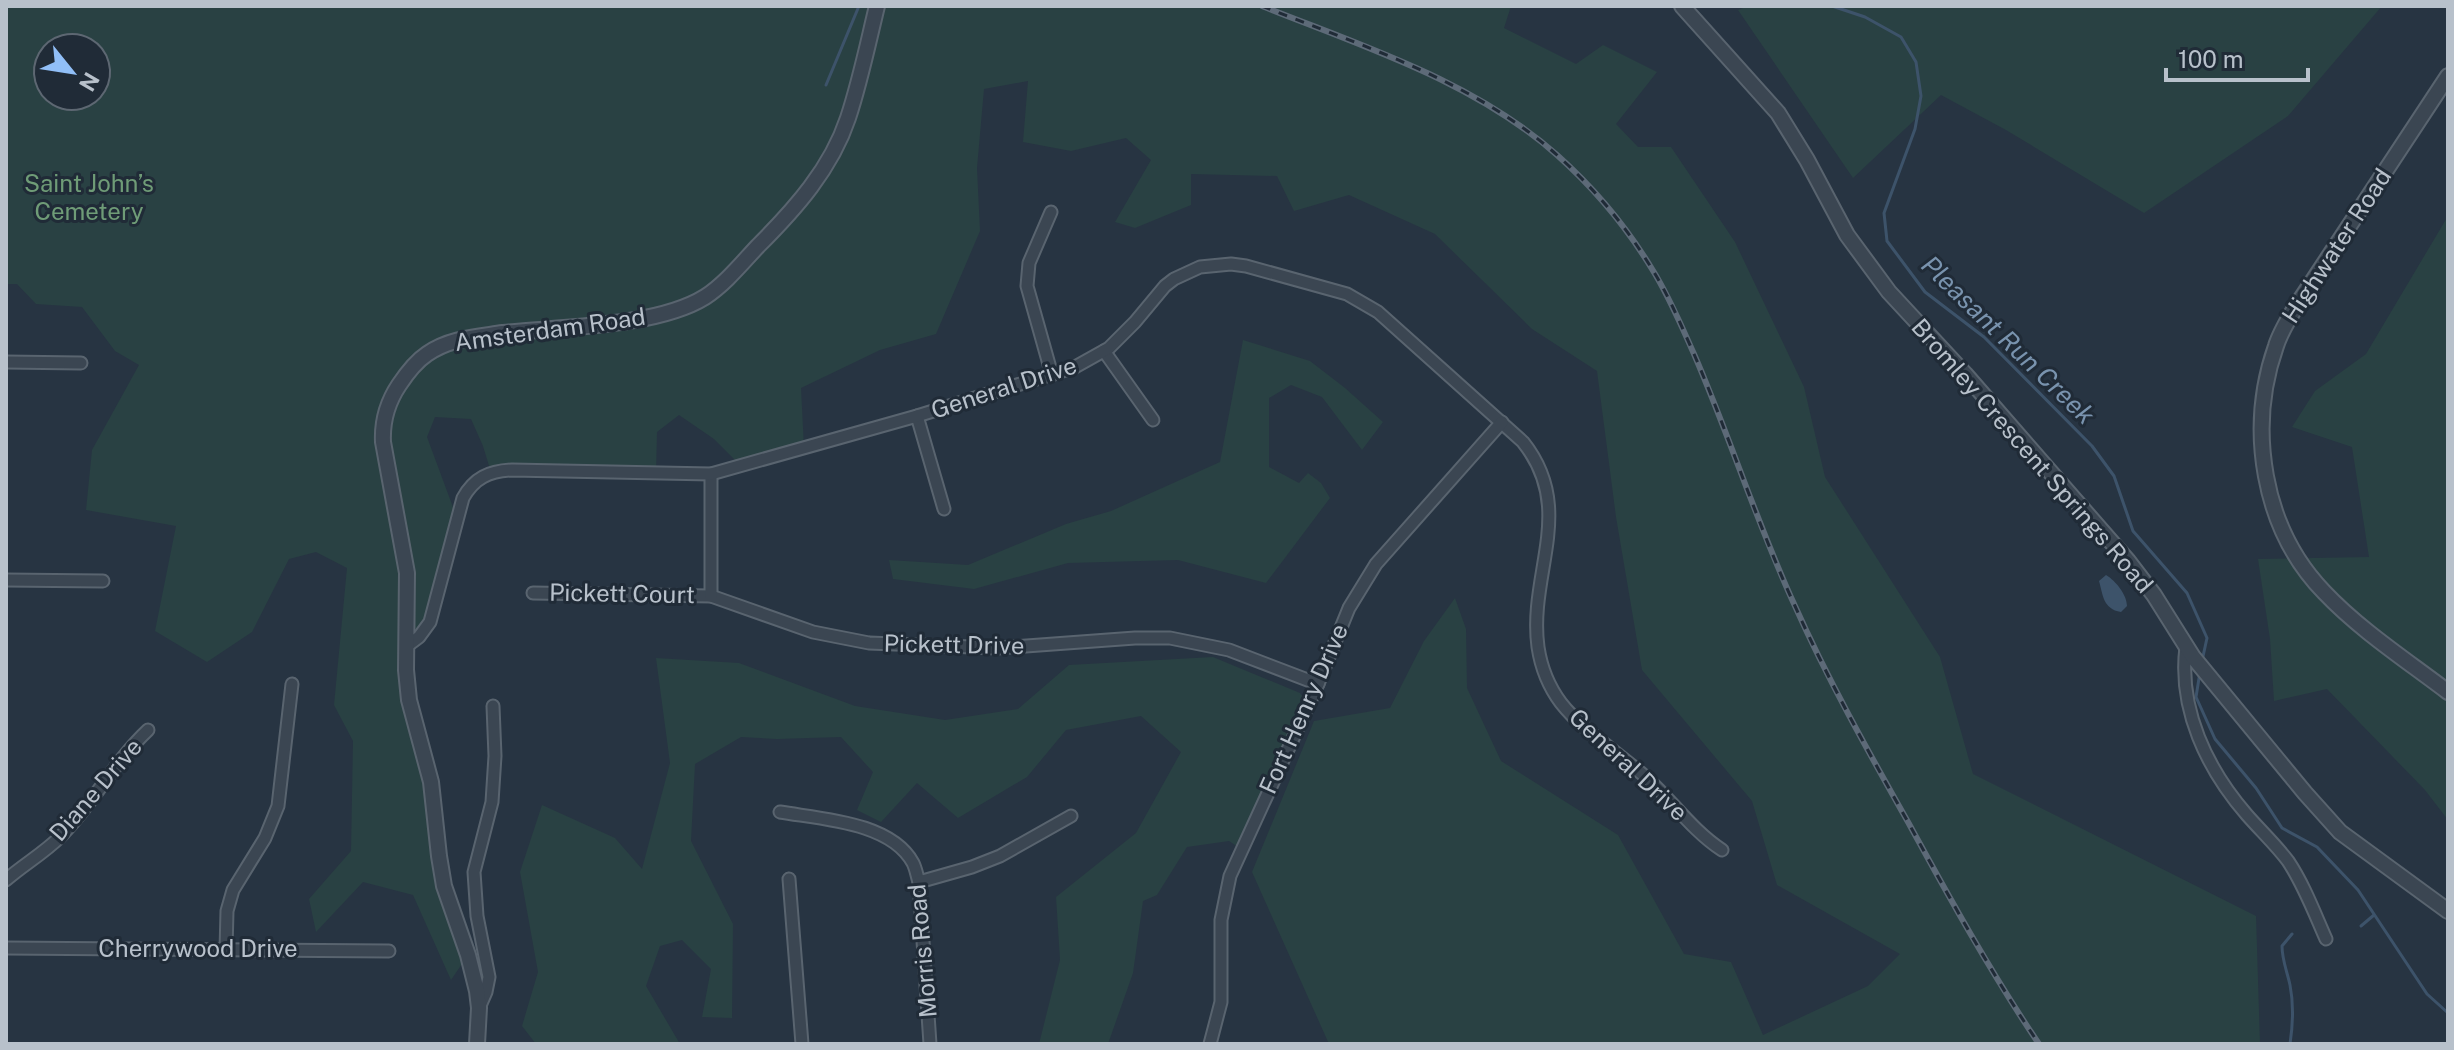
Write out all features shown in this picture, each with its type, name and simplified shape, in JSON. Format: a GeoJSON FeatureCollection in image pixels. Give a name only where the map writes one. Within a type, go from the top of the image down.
{"type":"FeatureCollection","features":[{"type":"Feature","properties":{"kind":"street","name":"Amsterdam Road"},"geometry":{"type":"LineString","coordinates":[[477,1044],[479,1008],[468,955],[444,886],[431,782],[409,700],[406,564],[388,478],[382,431],[388,405],[410,369],[442,345],[468,338],[607,324],[681,308],[709,294],[805,197],[823,170],[848,119],[877,6]]}},
{"type":"Feature","properties":{"kind":"street","name":"Bromley Crescent Springs Road"},"geometry":{"type":"LineString","coordinates":[[1682,6],[1778,113],[1847,235],[1882,284],[2128,561],[2154,595],[2189,652],[2305,793],[2340,832],[2448,911]]}},
{"type":"Feature","properties":{"kind":"street","name":"Highwater Road"},"geometry":{"type":"LineString","coordinates":[[2448,76],[2295,308],[2276,343],[2266,384],[2261,444],[2274,508],[2309,574],[2350,617],[2448,692]]}},
{"type":"Feature","properties":{"kind":"street"},"geometry":{"type":"LineString","coordinates":[[1051,212],[1029,263],[1027,286],[1052,375]]}},
{"type":"Feature","properties":{"kind":"street","name":"General Drive"},"geometry":{"type":"LineString","coordinates":[[407,646],[419,637],[430,622],[463,498],[482,476],[498,470],[711,474],[917,416],[1075,367],[1104,351],[1174,279],[1200,267],[1246,266],[1347,294],[1378,312],[1502,422],[1533,454],[1548,490],[1550,517],[1537,616],[1538,647],[1544,673],[1555,695],[1570,713],[1649,780],[1705,839],[1722,850]]}},
{"type":"Feature","properties":{"kind":"street"},"geometry":{"type":"LineString","coordinates":[[1104,351],[1153,420]]}},
{"type":"Feature","properties":{"kind":"street"},"geometry":{"type":"LineString","coordinates":[[6,362],[81,363]]}},
{"type":"Feature","properties":{"kind":"street"},"geometry":{"type":"LineString","coordinates":[[917,416],[944,509]]}},
{"type":"Feature","properties":{"kind":"street","name":"Fort Henry Drive"},"geometry":{"type":"LineString","coordinates":[[1210,1044],[1221,1002],[1221,920],[1230,876],[1318,684],[1349,608],[1376,564],[1502,422]]}},
{"type":"Feature","properties":{"kind":"street"},"geometry":{"type":"LineString","coordinates":[[711,474],[711,596]]}},
{"type":"Feature","properties":{"kind":"street"},"geometry":{"type":"LineString","coordinates":[[6,580],[103,581]]}},
{"type":"Feature","properties":{"kind":"street","name":"Pickett Court"},"geometry":{"type":"LineString","coordinates":[[533,593],[711,596]]}},
{"type":"Feature","properties":{"kind":"street","name":"Pickett Drive"},"geometry":{"type":"LineString","coordinates":[[711,596],[813,632],[869,643],[998,648],[1170,638],[1229,650],[1318,684]]}},
{"type":"Feature","properties":{"kind":"street"},"geometry":{"type":"LineString","coordinates":[[2189,652],[2183,668],[2187,700],[2199,739],[2216,774],[2238,805],[2289,863],[2304,887],[2326,939]]}},
{"type":"Feature","properties":{"kind":"street"},"geometry":{"type":"LineString","coordinates":[[226,950],[227,911],[233,890],[265,838],[278,806],[292,684]]}},
{"type":"Feature","properties":{"kind":"street"},"geometry":{"type":"LineString","coordinates":[[479,1008],[489,977],[477,916],[474,872],[492,802],[495,756],[493,706]]}},
{"type":"Feature","properties":{"kind":"street","name":"Diane Drive"},"geometry":{"type":"LineString","coordinates":[[6,880],[59,838],[148,730]]}},
{"type":"Feature","properties":{"kind":"street","name":"Morris Road"},"geometry":{"type":"LineString","coordinates":[[780,812],[877,832],[903,850],[912,862],[919,882],[930,1044]]}},
{"type":"Feature","properties":{"kind":"street"},"geometry":{"type":"LineString","coordinates":[[919,882],[1000,856],[1071,816]]}},
{"type":"Feature","properties":{"kind":"street"},"geometry":{"type":"LineString","coordinates":[[789,879],[802,1044]]}},
{"type":"Feature","properties":{"kind":"street","name":"Cherrywood Drive"},"geometry":{"type":"LineString","coordinates":[[6,948],[389,951]]}},
{"type":"Feature","properties":{"kind":"green space","name":"Saint John’s Cemetery"},"geometry":{"type":"Polygon","coordinates":[[[6,6],[1511,6],[1504,28],[1576,64],[1603,45],[1657,72],[1616,124],[1638,147],[1671,147],[1735,242],[1804,387],[1825,477],[1940,657],[1973,774],[2256,916],[2260,1044],[1329,1044],[1252,872],[1314,721],[1390,708],[1424,641],[1455,598],[1466,629],[1467,688],[1501,761],[1618,835],[1684,954],[1731,962],[1763,1035],[1868,986],[1900,954],[1777,885],[1752,801],[1642,670],[1616,517],[1597,371],[1532,329],[1435,234],[1349,195],[1294,211],[1277,176],[1191,174],[1191,205],[1135,228],[1115,222],[1151,160],[1126,138],[1071,151],[1023,142],[1028,81],[984,89],[977,168],[980,231],[936,334],[880,350],[801,388],[804,448],[741,466],[714,439],[679,415],[657,432],[656,473],[491,472],[471,419],[435,417],[427,437],[457,518],[430,622],[407,646],[439,856],[468,955],[451,980],[413,895],[363,882],[316,932],[309,899],[351,851],[353,741],[334,705],[347,568],[316,552],[289,559],[252,632],[207,662],[155,631],[176,526],[86,510],[92,450],[139,365],[115,351],[82,307],[36,304],[17,284],[6,284],[6,6]]]}},
{"type":"Feature","properties":{"kind":"green space"},"geometry":{"type":"Polygon","coordinates":[[[1748,6],[2382,6],[2288,116],[2144,213],[2006,130],[1941,95],[1853,178],[1738,10],[1748,6]]]}},
{"type":"Feature","properties":{"kind":"green space"},"geometry":{"type":"Polygon","coordinates":[[[2448,216],[2448,820],[2425,790],[2327,689],[2274,701],[2270,639],[2258,559],[2369,557],[2352,447],[2292,427],[2315,391],[2366,354],[2448,216]]]}},
{"type":"Feature","properties":{"kind":"green space"},"geometry":{"type":"Polygon","coordinates":[[[1243,340],[1310,361],[1383,422],[1362,450],[1322,397],[1291,385],[1269,398],[1269,467],[1299,483],[1308,473],[1321,483],[1330,498],[1266,583],[1178,560],[1068,563],[974,589],[893,579],[889,560],[968,565],[1066,524],[1111,511],[1220,462],[1243,340]]]}},
{"type":"Feature","properties":{"kind":"green space"},"geometry":{"type":"Polygon","coordinates":[[[1213,657],[1300,693],[1308,705],[1241,849],[1229,841],[1187,847],[1157,895],[1143,901],[1133,973],[1108,1044],[1039,1044],[1060,960],[1056,897],[1136,833],[1181,752],[1141,716],[1066,730],[1027,777],[958,818],[917,783],[881,822],[857,810],[873,772],[841,737],[741,737],[695,764],[691,841],[733,924],[732,1018],[702,1017],[711,969],[682,940],[660,946],[646,986],[680,1044],[536,1044],[522,1026],[538,972],[520,872],[542,805],[615,838],[642,869],[670,763],[656,658],[739,663],[855,706],[945,720],[1018,709],[1069,665],[1213,657]]]}},
{"type":"Feature","properties":{"kind":"water"},"geometry":{"type":"Polygon","coordinates":[[[2106,575],[2125,597],[2127,606],[2121,612],[2105,601],[2099,581],[2106,575]]]}},
{"type":"Feature","properties":{"kind":"waterway"},"geometry":{"type":"LineString","coordinates":[[826,85],[859,6]]}},
{"type":"Feature","properties":{"kind":"waterway","name":"Pleasant Run Creek"},"geometry":{"type":"LineString","coordinates":[[1832,6],[1865,17],[1901,37],[1916,62],[1921,96],[1915,129],[1884,213],[1887,241],[1925,292],[1984,337],[2092,446],[2114,476],[2133,531],[2187,593],[2207,638],[2202,661]]}},
{"type":"Feature","properties":{"kind":"waterway","name":"Pleasant Run Creek"},"geometry":{"type":"LineString","coordinates":[[2200,672],[2196,697],[2215,739],[2256,788],[2282,828],[2317,847],[2358,890],[2427,994],[2448,1013]]}},
{"type":"Feature","properties":{"kind":"waterway"},"geometry":{"type":"LineString","coordinates":[[2361,926],[2374,915]]}},
{"type":"Feature","properties":{"kind":"waterway"},"geometry":{"type":"LineString","coordinates":[[2290,1044],[2292,1000],[2282,946],[2292,934]]}},
{"type":"Feature","properties":{"kind":"railway"},"geometry":{"type":"LineString","coordinates":[[1262,6],[1416,68],[1490,106],[1557,155],[1620,223],[1658,279],[1679,321],[1781,575],[1835,688],[1971,934],[2039,1044]]}}]}
